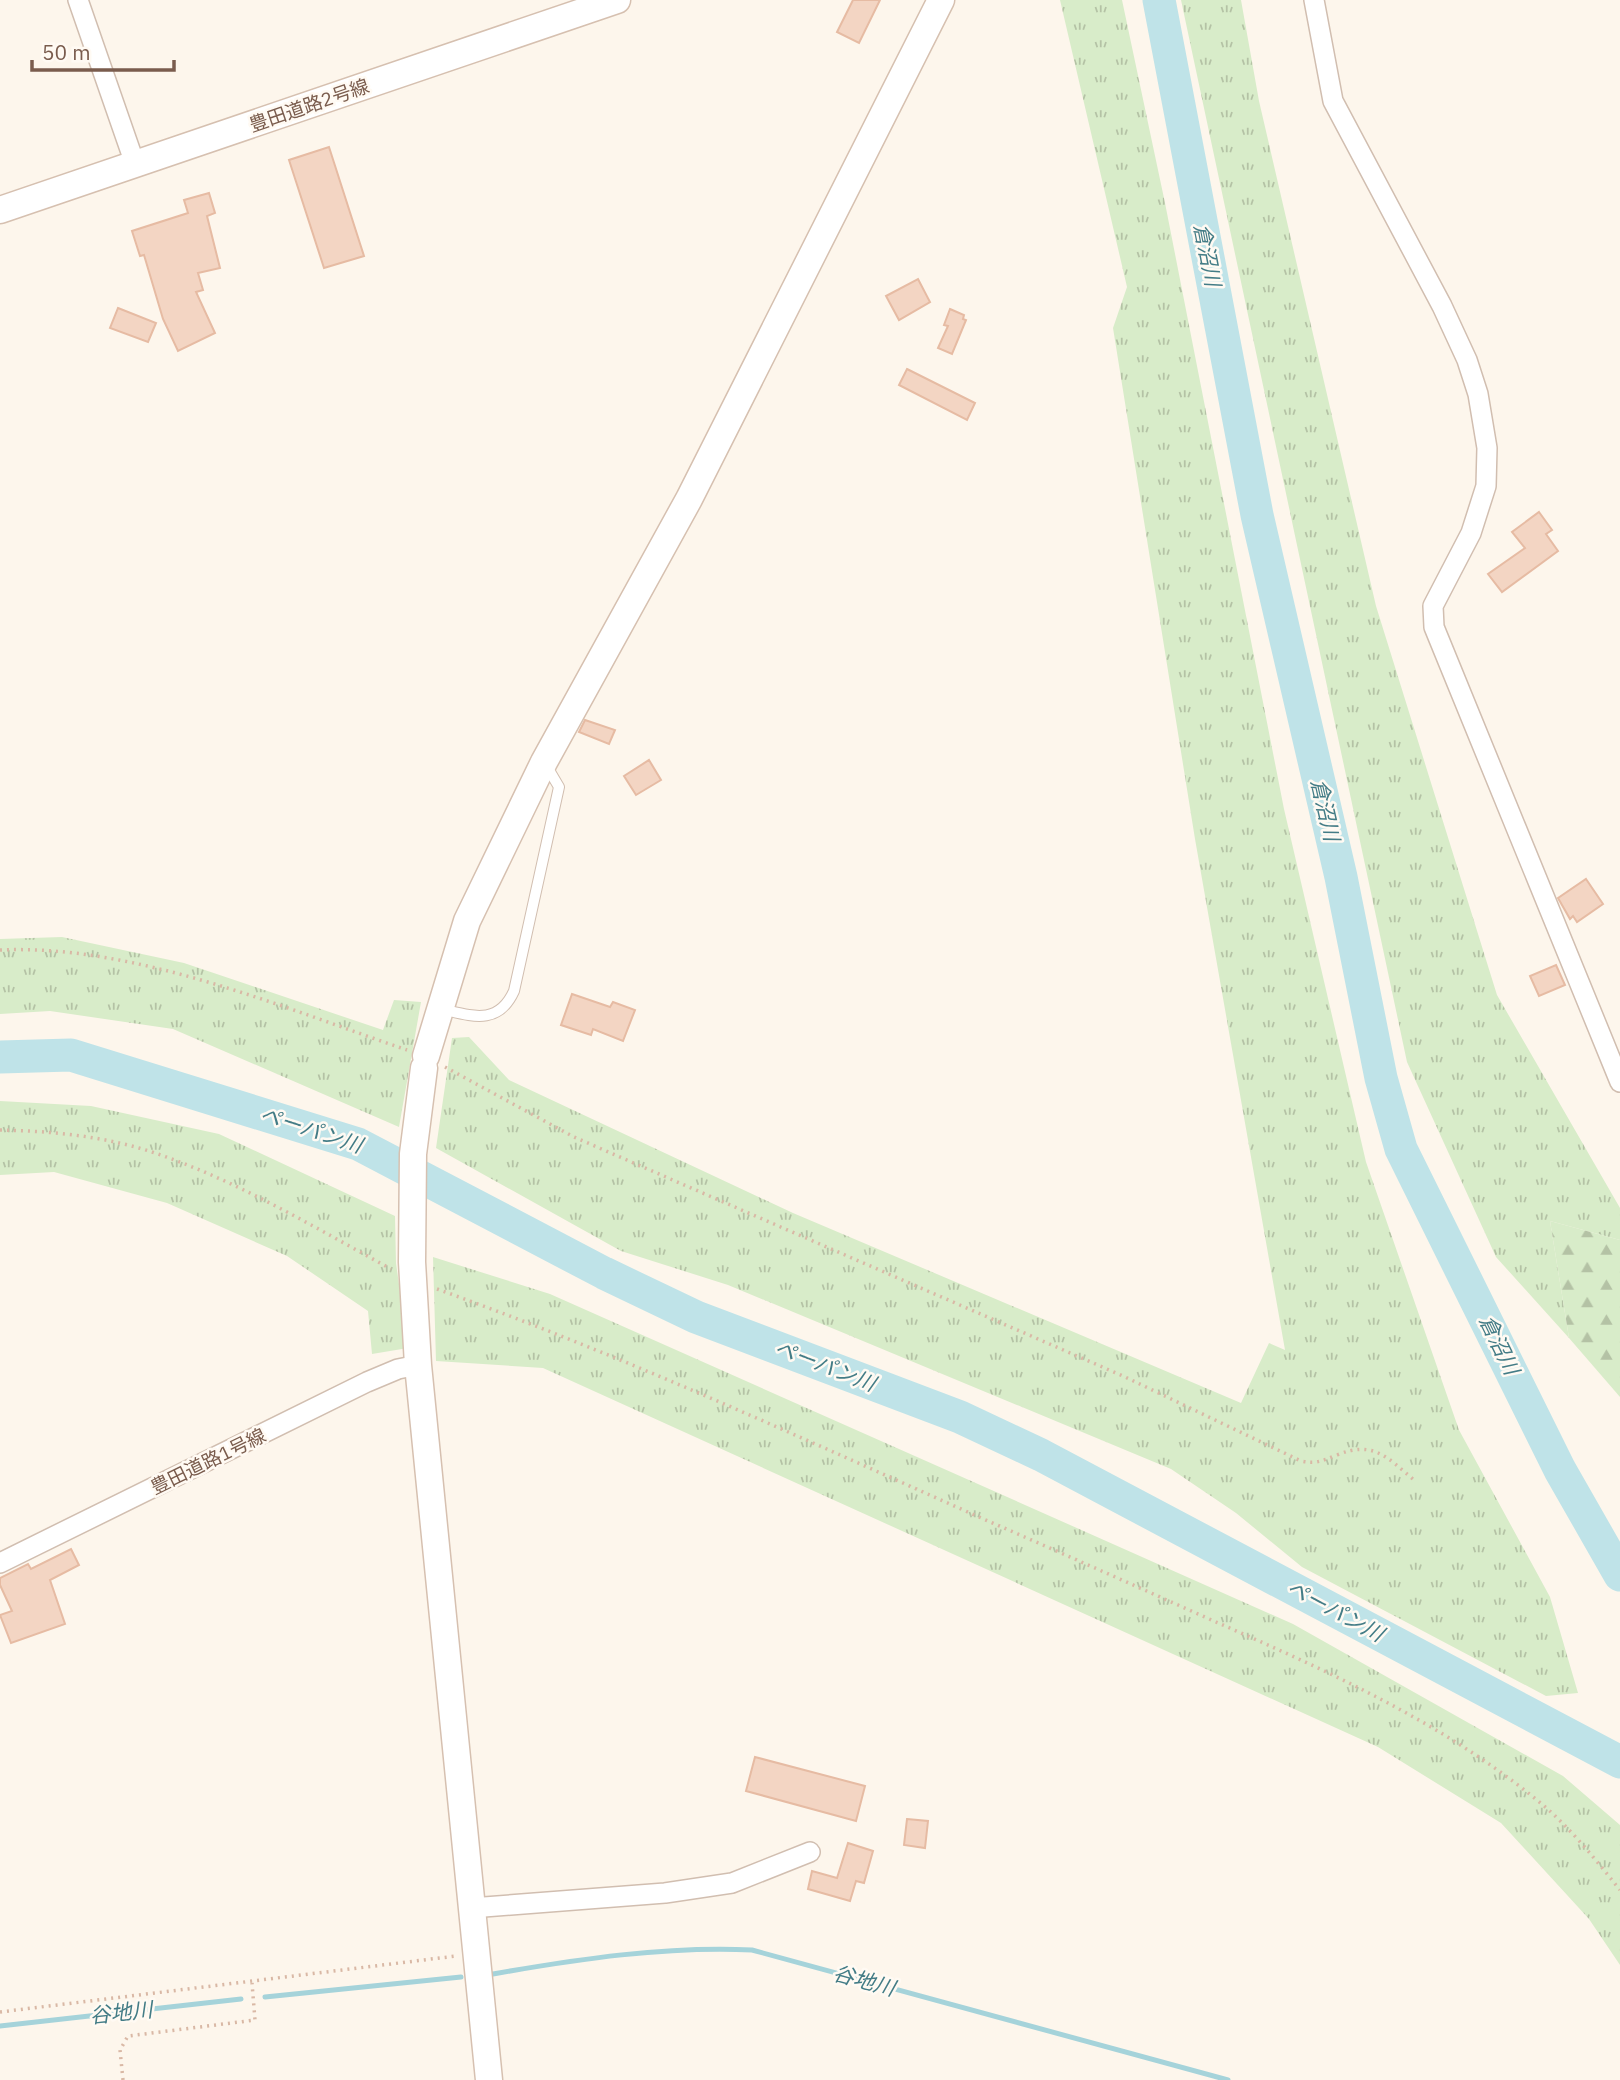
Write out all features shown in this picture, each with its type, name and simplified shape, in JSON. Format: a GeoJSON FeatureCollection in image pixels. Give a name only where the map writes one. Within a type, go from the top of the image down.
{"type":"FeatureCollection","features":[{"type":"Feature","properties":{"kind":"street"},"geometry":{"type":"LineString","coordinates":[[78,0],[135,164]]}},
{"type":"Feature","properties":{"kind":"street","name":"豊田道路2号線"},"geometry":{"type":"LineString","coordinates":[[0,210],[617,0]]}},
{"type":"Feature","properties":{"kind":"street"},"geometry":{"type":"LineString","coordinates":[[489,2080],[418,1365],[413,1271],[414,1154],[425,1062],[467,921],[544,762],[690,499],[941,0]]}},
{"type":"Feature","properties":{"kind":"street"},"geometry":{"type":"LineString","coordinates":[[1314,0],[1333,101],[1442,306],[1467,360],[1480,407],[1488,449],[1486,486],[1471,533],[1433,606],[1434,627],[1620,1082]]}},
{"type":"Feature","properties":{"kind":"street","name":"豊田道路1号線"},"geometry":{"type":"LineString","coordinates":[[0,1563],[366,1382],[418,1365]]}},
{"type":"Feature","properties":{"kind":"street"},"geometry":{"type":"LineString","coordinates":[[471,1908],[665,1893],[732,1883],[810,1852]]}},
{"type":"Feature","properties":{"kind":"lane"},"geometry":{"type":"LineString","coordinates":[[440,1009],[477,1017],[489,1016],[508,1006],[514,991],[559,787],[544,762]]}},
{"type":"Feature","properties":{"kind":"path"},"geometry":{"type":"LineString","coordinates":[[0,950],[69,951],[163,971],[425,1062],[574,1137],[1111,1370],[1301,1461],[1318,1464],[1352,1449],[1367,1448],[1388,1458],[1414,1480]]}},
{"type":"Feature","properties":{"kind":"path"},"geometry":{"type":"LineString","coordinates":[[0,1130],[91,1137],[152,1152],[524,1321],[842,1456],[1313,1665],[1450,1737],[1513,1782],[1562,1824],[1620,1890]]}},
{"type":"Feature","properties":{"kind":"path"},"geometry":{"type":"LineString","coordinates":[[0,2012],[477,1953]]}},
{"type":"Feature","properties":{"kind":"path"},"geometry":{"type":"LineString","coordinates":[[123,2080],[120,2050],[128,2036],[255,2020],[252,1982]]}},
{"type":"Feature","properties":{"kind":"green space"},"geometry":{"type":"Polygon","coordinates":[[[1060,0],[1122,0],[1165,203],[1284,809],[1366,1162],[1459,1430],[1550,1597],[1578,1693],[1546,1696],[1302,1567],[1236,1513],[1171,1469],[728,1285],[621,1251],[436,1148],[452,1038],[469,1037],[509,1080],[793,1213],[1241,1403],[1269,1343],[1285,1350],[1195,839],[1113,328],[1127,287],[1060,0]]]}},
{"type":"Feature","properties":{"kind":"green space"},"geometry":{"type":"Polygon","coordinates":[[[1181,0],[1241,0],[1259,101],[1376,606],[1497,995],[1620,1208],[1620,1240],[1550,1221],[1569,1338],[1496,1257],[1407,1062],[1181,0]]]}},
{"type":"Feature","properties":{"kind":"green space"},"geometry":{"type":"Polygon","coordinates":[[[62,937],[184,963],[383,1030],[394,1000],[421,1002],[399,1127],[173,1029],[50,1011],[0,1014],[0,939],[62,937]]]}},
{"type":"Feature","properties":{"kind":"green space"},"geometry":{"type":"Polygon","coordinates":[[[0,1101],[91,1106],[219,1134],[395,1216],[396,1263],[408,1348],[372,1354],[368,1311],[287,1256],[167,1203],[54,1172],[0,1175],[0,1101]]]}},
{"type":"Feature","properties":{"kind":"green space"},"geometry":{"type":"Polygon","coordinates":[[[1550,1221],[1620,1240],[1620,1397],[1569,1338],[1550,1221]]]}},
{"type":"Feature","properties":{"kind":"green space"},"geometry":{"type":"Polygon","coordinates":[[[433,1257],[550,1294],[1293,1624],[1563,1776],[1620,1825],[1620,1965],[1589,1919],[1501,1823],[1378,1747],[543,1368],[436,1361],[433,1257]]]}},
{"type":"Feature","properties":{"kind":"building"},"geometry":{"type":"Polygon","coordinates":[[[853,0],[880,0],[859,43],[837,32],[853,0]]]}},
{"type":"Feature","properties":{"kind":"building"},"geometry":{"type":"Polygon","coordinates":[[[329,147],[364,256],[324,268],[289,160],[329,147]]]}},
{"type":"Feature","properties":{"kind":"building"},"geometry":{"type":"Polygon","coordinates":[[[209,193],[215,213],[207,216],[220,268],[198,273],[203,290],[196,292],[215,333],[178,351],[163,319],[144,255],[140,256],[132,231],[188,213],[184,200],[209,193]]]}},
{"type":"Feature","properties":{"kind":"building"},"geometry":{"type":"Polygon","coordinates":[[[918,279],[930,302],[899,320],[886,296],[918,279]]]}},
{"type":"Feature","properties":{"kind":"building"},"geometry":{"type":"Polygon","coordinates":[[[118,308],[156,323],[148,342],[110,328],[118,308]]]}},
{"type":"Feature","properties":{"kind":"building"},"geometry":{"type":"Polygon","coordinates":[[[950,309],[964,315],[963,319],[966,320],[952,354],[938,348],[948,326],[944,325],[950,309]]]}},
{"type":"Feature","properties":{"kind":"building"},"geometry":{"type":"Polygon","coordinates":[[[907,369],[975,403],[967,420],[899,385],[907,369]]]}},
{"type":"Feature","properties":{"kind":"building"},"geometry":{"type":"Polygon","coordinates":[[[1539,512],[1552,530],[1546,534],[1558,551],[1502,592],[1488,574],[1525,548],[1512,532],[1539,512]]]}},
{"type":"Feature","properties":{"kind":"building"},"geometry":{"type":"Polygon","coordinates":[[[585,720],[615,730],[609,744],[579,732],[585,720]]]}},
{"type":"Feature","properties":{"kind":"building"},"geometry":{"type":"Polygon","coordinates":[[[649,760],[661,780],[636,795],[624,776],[649,760]]]}},
{"type":"Feature","properties":{"kind":"building"},"geometry":{"type":"Polygon","coordinates":[[[1586,879],[1603,904],[1577,922],[1573,916],[1570,919],[1558,898],[1586,879]]]}},
{"type":"Feature","properties":{"kind":"building"},"geometry":{"type":"Polygon","coordinates":[[[1556,965],[1565,985],[1539,996],[1530,976],[1556,965]]]}},
{"type":"Feature","properties":{"kind":"building"},"geometry":{"type":"Polygon","coordinates":[[[572,994],[610,1007],[613,1002],[635,1010],[623,1041],[593,1029],[591,1035],[561,1025],[572,994]]]}},
{"type":"Feature","properties":{"kind":"building"},"geometry":{"type":"Polygon","coordinates":[[[71,1549],[79,1565],[50,1580],[65,1624],[11,1643],[0,1615],[12,1611],[0,1585],[0,1578],[28,1564],[31,1569],[71,1549]]]}},
{"type":"Feature","properties":{"kind":"building"},"geometry":{"type":"Polygon","coordinates":[[[755,1757],[865,1786],[856,1821],[746,1791],[755,1757]]]}},
{"type":"Feature","properties":{"kind":"building"},"geometry":{"type":"Polygon","coordinates":[[[907,1819],[928,1821],[925,1848],[904,1845],[907,1819]]]}},
{"type":"Feature","properties":{"kind":"building"},"geometry":{"type":"Polygon","coordinates":[[[848,1843],[873,1851],[864,1883],[856,1881],[850,1901],[808,1889],[812,1871],[837,1878],[848,1843]]]}},
{"type":"Feature","properties":{"kind":"waterway","name":"倉沼川"},"geometry":{"type":"LineString","coordinates":[[1159,0],[1257,515],[1341,877],[1381,1078],[1401,1149],[1560,1470],[1620,1575]]}},
{"type":"Feature","properties":{"kind":"waterway","name":"ペーパン川"},"geometry":{"type":"LineString","coordinates":[[0,1057],[71,1055],[358,1144],[604,1273],[696,1317],[960,1417],[1041,1455],[1620,1762]]}},
{"type":"Feature","properties":{"kind":"waterway","name":"谷地川"},"geometry":{"type":"LineString","coordinates":[[493,1974],[557,1963],[654,1952],[752,1950],[1228,2080]]}},
{"type":"Feature","properties":{"kind":"waterway","name":"谷地川"},"geometry":{"type":"LineString","coordinates":[[265,1997],[461,1977]]}},
{"type":"Feature","properties":{"kind":"waterway","name":"谷地川"},"geometry":{"type":"LineString","coordinates":[[0,2026],[241,1999]]}}]}
